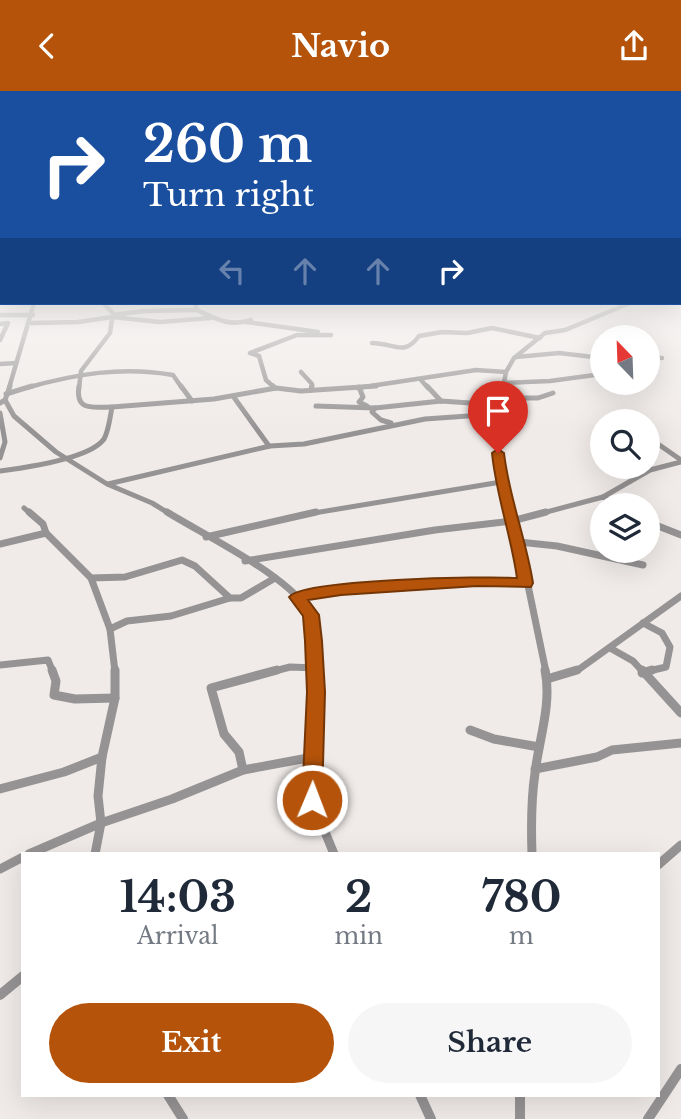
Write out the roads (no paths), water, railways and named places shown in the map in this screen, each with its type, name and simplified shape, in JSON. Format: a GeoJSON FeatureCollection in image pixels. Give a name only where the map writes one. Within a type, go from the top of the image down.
{"type":"FeatureCollection","features":[{"type":"Feature","properties":{"kind":"street"},"geometry":{"type":"LineString","coordinates":[[4,401],[27,334]]}},
{"type":"Feature","properties":{"kind":"street"},"geometry":{"type":"LineString","coordinates":[[109,334],[80,374],[77,398],[80,403],[90,407],[192,401],[276,388],[312,390],[359,387],[476,370],[506,372]]}},
{"type":"Feature","properties":{"kind":"street"},"geometry":{"type":"LineString","coordinates":[[276,388],[266,380],[258,354],[250,353],[297,335],[329,335],[325,334]]}},
{"type":"Feature","properties":{"kind":"street"},"geometry":{"type":"LineString","coordinates":[[372,343],[385,343],[404,349],[426,334]]}},
{"type":"Feature","properties":{"kind":"street"},"geometry":{"type":"LineString","coordinates":[[521,334],[540,338]]}},
{"type":"Feature","properties":{"kind":"street"},"geometry":{"type":"LineString","coordinates":[[532,852],[531,806],[535,769],[543,735],[547,679],[538,628],[525,583],[519,542],[501,482],[498,453],[500,401],[506,372],[515,357],[544,334]]}},
{"type":"Feature","properties":{"kind":"street"},"geometry":{"type":"LineString","coordinates":[[515,357],[559,353],[590,357]]}},
{"type":"Feature","properties":{"kind":"street"},"geometry":{"type":"LineString","coordinates":[[0,364],[16,363]]}},
{"type":"Feature","properties":{"kind":"street"},"geometry":{"type":"LineString","coordinates":[[4,401],[80,374],[121,369],[169,373],[192,401]]}},
{"type":"Feature","properties":{"kind":"street"},"geometry":{"type":"LineString","coordinates":[[301,372],[312,384],[312,390]]}},
{"type":"Feature","properties":{"kind":"street"},"geometry":{"type":"LineString","coordinates":[[504,383],[590,376]]}},
{"type":"Feature","properties":{"kind":"street"},"geometry":{"type":"LineString","coordinates":[[421,380],[442,401]]}},
{"type":"Feature","properties":{"kind":"street"},"geometry":{"type":"LineString","coordinates":[[359,387],[363,397],[359,402],[375,408],[442,401],[485,404],[538,398],[552,393]]}},
{"type":"Feature","properties":{"kind":"street"},"geometry":{"type":"LineString","coordinates":[[233,396],[244,415],[260,431],[269,446]]}},
{"type":"Feature","properties":{"kind":"street"},"geometry":{"type":"LineString","coordinates":[[4,401],[14,416],[65,457],[107,484],[152,503],[275,578],[311,615],[316,668],[312,800],[333,852]]}},
{"type":"Feature","properties":{"kind":"street"},"geometry":{"type":"LineString","coordinates":[[375,408],[372,412],[375,416],[390,423],[482,415],[485,404]]}},
{"type":"Feature","properties":{"kind":"street"},"geometry":{"type":"LineString","coordinates":[[316,406],[342,409],[367,406]]}},
{"type":"Feature","properties":{"kind":"street"},"geometry":{"type":"LineString","coordinates":[[0,471],[65,457],[102,441],[107,433],[107,419],[113,407]]}},
{"type":"Feature","properties":{"kind":"street"},"geometry":{"type":"LineString","coordinates":[[0,413],[5,442],[0,458]]}},
{"type":"Feature","properties":{"kind":"street"},"geometry":{"type":"LineString","coordinates":[[107,484],[269,446],[304,444],[354,431],[425,419]]}},
{"type":"Feature","properties":{"kind":"street"},"geometry":{"type":"LineString","coordinates":[[660,446],[681,461]]}},
{"type":"Feature","properties":{"kind":"street"},"geometry":{"type":"LineString","coordinates":[[610,493],[650,470],[681,461]]}},
{"type":"Feature","properties":{"kind":"street"},"geometry":{"type":"LineString","coordinates":[[206,537],[324,509],[418,492],[501,482]]}},
{"type":"Feature","properties":{"kind":"street"},"geometry":{"type":"LineString","coordinates":[[245,561],[371,539],[512,521],[590,500]]}},
{"type":"Feature","properties":{"kind":"street"},"geometry":{"type":"LineString","coordinates":[[24,507],[43,524],[46,533],[95,581],[116,655],[115,698],[102,757],[98,796],[101,823],[95,852]]}},
{"type":"Feature","properties":{"kind":"street"},"geometry":{"type":"LineString","coordinates":[[660,527],[681,535]]}},
{"type":"Feature","properties":{"kind":"street"},"geometry":{"type":"LineString","coordinates":[[0,544],[46,533]]}},
{"type":"Feature","properties":{"kind":"street"},"geometry":{"type":"LineString","coordinates":[[519,542],[557,546],[643,565]]}},
{"type":"Feature","properties":{"kind":"street"},"geometry":{"type":"LineString","coordinates":[[95,581],[130,576],[182,560],[195,566],[230,598]]}},
{"type":"Feature","properties":{"kind":"street"},"geometry":{"type":"LineString","coordinates":[[110,629],[127,621],[171,616],[230,598],[241,598],[275,578]]}},
{"type":"Feature","properties":{"kind":"street"},"geometry":{"type":"LineString","coordinates":[[296,597],[341,590],[477,581],[525,583]]}},
{"type":"Feature","properties":{"kind":"street"},"geometry":{"type":"LineString","coordinates":[[547,679],[578,670],[680,599]]}},
{"type":"Feature","properties":{"kind":"street"},"geometry":{"type":"LineString","coordinates":[[642,673],[666,667],[670,647],[662,633],[643,623]]}},
{"type":"Feature","properties":{"kind":"street"},"geometry":{"type":"LineString","coordinates":[[610,648],[629,658],[681,713]]}},
{"type":"Feature","properties":{"kind":"street"},"geometry":{"type":"LineString","coordinates":[[0,665],[48,660],[56,681],[54,695],[75,699],[115,698]]}},
{"type":"Feature","properties":{"kind":"street"},"geometry":{"type":"LineString","coordinates":[[243,770],[239,752],[224,734],[211,688],[289,667],[316,668]]}},
{"type":"Feature","properties":{"kind":"street"},"geometry":{"type":"LineString","coordinates":[[470,730],[494,739],[539,747]]}},
{"type":"Feature","properties":{"kind":"street"},"geometry":{"type":"LineString","coordinates":[[535,769],[597,757],[612,750],[681,743]]}},
{"type":"Feature","properties":{"kind":"street"},"geometry":{"type":"LineString","coordinates":[[0,789],[64,772],[102,757]]}},
{"type":"Feature","properties":{"kind":"street"},"geometry":{"type":"LineString","coordinates":[[34,852],[101,823],[172,799],[243,770],[313,757]]}},
{"type":"Feature","properties":{"kind":"street"},"geometry":{"type":"LineString","coordinates":[[660,863],[681,845]]}},
{"type":"Feature","properties":{"kind":"street"},"geometry":{"type":"LineString","coordinates":[[0,869],[21,858]]}},
{"type":"Feature","properties":{"kind":"street"},"geometry":{"type":"LineString","coordinates":[[0,995],[21,978]]}},
{"type":"Feature","properties":{"kind":"street"},"geometry":{"type":"LineString","coordinates":[[648,1119],[681,1069]]}},
{"type":"Feature","properties":{"kind":"street"},"geometry":{"type":"LineString","coordinates":[[169,1097],[183,1119]]}},
{"type":"Feature","properties":{"kind":"street"},"geometry":{"type":"LineString","coordinates":[[421,1097],[431,1119]]}},
{"type":"Feature","properties":{"kind":"street"},"geometry":{"type":"LineString","coordinates":[[520,1097],[520,1119]]}}]}
